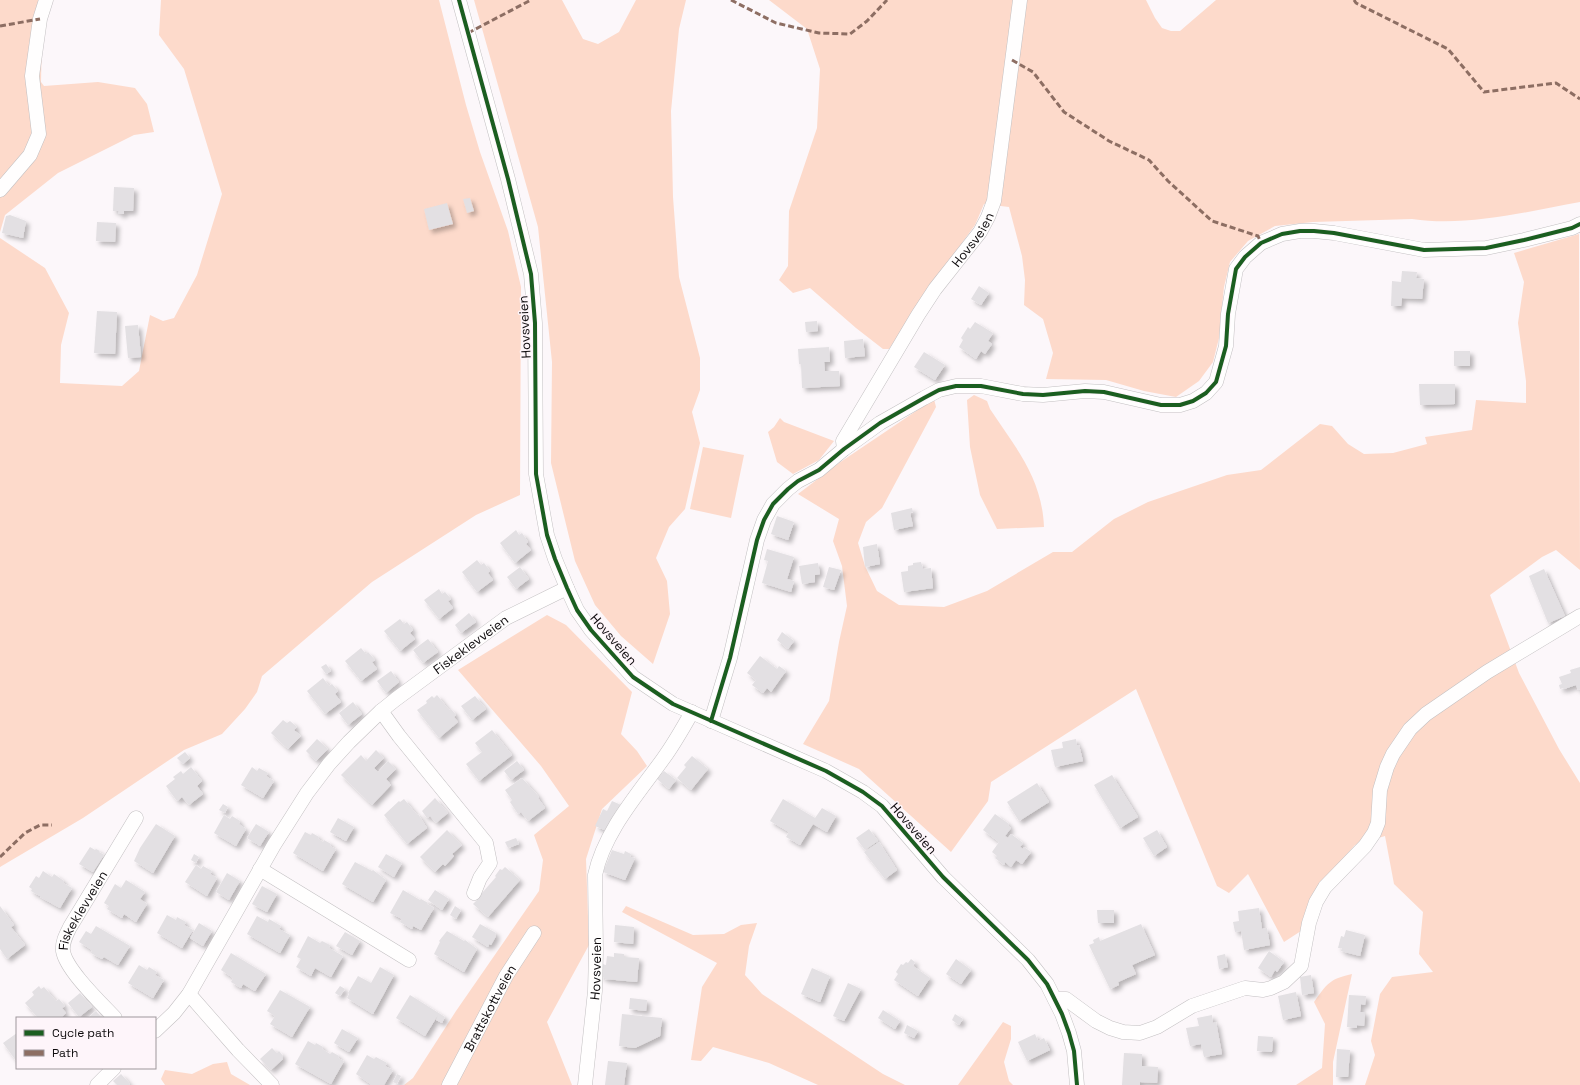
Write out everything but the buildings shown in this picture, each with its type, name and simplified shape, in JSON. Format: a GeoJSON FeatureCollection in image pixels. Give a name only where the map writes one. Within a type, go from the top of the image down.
{"type":"FeatureCollection","features":[{"type":"Feature","properties":{"kind":"street"},"geometry":{"type":"LineString","coordinates":[[0,190],[30,154],[39,134],[32,76],[40,19],[46,0]]}},
{"type":"Feature","properties":{"kind":"street","name":"Hovsveien"},"geometry":{"type":"LineString","coordinates":[[459,0],[508,179],[531,274],[535,323],[536,474],[547,535],[555,559],[577,610],[591,630],[633,677],[673,704],[826,771],[873,798],[892,816],[944,877],[1032,965],[1047,984],[1069,1033],[1074,1051],[1077,1085]]}},
{"type":"Feature","properties":{"kind":"street","name":"Hovsveien"},"geometry":{"type":"LineString","coordinates":[[844,449],[843,441],[918,315],[935,289],[980,232],[988,217],[994,200],[1020,0]]}},
{"type":"Feature","properties":{"kind":"street"},"geometry":{"type":"LineString","coordinates":[[711,721],[730,658],[764,520],[773,504],[788,489],[798,481],[819,470],[875,426],[939,390],[956,386],[981,386],[1023,394],[1043,395],[1104,392],[1162,405],[1180,405],[1194,401],[1206,393],[1216,382],[1226,346],[1228,314],[1236,269],[1245,257],[1261,243],[1282,234],[1300,231],[1321,231],[1424,250],[1486,248],[1538,237],[1572,228],[1580,224]]}},
{"type":"Feature","properties":{"kind":"street"},"geometry":{"type":"LineString","coordinates":[[860,414],[866,422],[875,426]]}},
{"type":"Feature","properties":{"kind":"street","name":"Fiskeklevveien"},"geometry":{"type":"LineString","coordinates":[[156,1030],[174,1013],[189,994],[292,816],[317,778],[349,742],[381,711],[506,618],[567,588]]}},
{"type":"Feature","properties":{"kind":"street"},"geometry":{"type":"LineString","coordinates":[[1055,999],[1066,999],[1096,1021],[1110,1028],[1123,1032],[1140,1033],[1156,1027],[1192,1006],[1245,988],[1263,990],[1284,982],[1301,966],[1309,923],[1316,902],[1325,887],[1364,846],[1374,833],[1378,823],[1380,790],[1387,767],[1393,754],[1410,729],[1426,714],[1487,672],[1580,616]]}},
{"type":"Feature","properties":{"kind":"street"},"geometry":{"type":"LineString","coordinates":[[381,711],[399,736],[486,843],[490,863],[480,878],[474,893]]}},
{"type":"Feature","properties":{"kind":"street","name":"Hovsveien"},"geometry":{"type":"LineString","coordinates":[[585,1085],[595,991],[595,875],[597,864],[602,851],[622,816],[678,738],[692,712]]}},
{"type":"Feature","properties":{"kind":"street","name":"Fiskeklevveien"},"geometry":{"type":"LineString","coordinates":[[114,1017],[77,976],[63,953],[63,946],[64,938],[70,927],[136,818]]}},
{"type":"Feature","properties":{"kind":"street"},"geometry":{"type":"LineString","coordinates":[[260,869],[409,960]]}},
{"type":"Feature","properties":{"kind":"street","name":"Brattskottveien"},"geometry":{"type":"LineString","coordinates":[[449,1085],[506,976],[534,933]]}},
{"type":"Feature","properties":{"kind":"street"},"geometry":{"type":"LineString","coordinates":[[189,994],[238,1050],[272,1085]]}},
{"type":"Feature","properties":{"kind":"street"},"geometry":{"type":"LineString","coordinates":[[97,1085],[113,1069]]}},
{"type":"Feature","properties":{"kind":"shaded area"},"geometry":{"type":"Polygon","coordinates":[[[0,0],[50,0],[42,35],[41,82],[44,86],[98,82],[135,88],[147,104],[154,132],[134,135],[58,173],[5,215],[0,232],[0,0]]]}},
{"type":"Feature","properties":{"kind":"shaded area"},"geometry":{"type":"Polygon","coordinates":[[[161,0],[439,0],[466,105],[480,152],[508,231],[521,287],[520,495],[476,515],[372,582],[262,676],[257,692],[245,709],[222,734],[184,750],[83,818],[0,867],[0,238],[45,268],[69,313],[61,345],[60,383],[122,386],[139,371],[150,315],[163,321],[174,318],[197,275],[222,194],[184,69],[159,35],[161,0]]]}},
{"type":"Feature","properties":{"kind":"shaded area"},"geometry":{"type":"Polygon","coordinates":[[[474,0],[562,0],[583,39],[598,44],[619,32],[636,0],[686,0],[679,29],[671,111],[673,197],[679,277],[700,358],[700,390],[692,412],[700,443],[685,509],[669,527],[656,558],[667,581],[670,614],[653,664],[621,636],[595,605],[575,561],[551,463],[552,362],[538,227],[474,0]]]}},
{"type":"Feature","properties":{"kind":"shaded area"},"geometry":{"type":"Polygon","coordinates":[[[769,0],[1146,0],[1162,28],[1171,31],[1180,31],[1216,0],[1580,0],[1580,202],[1475,220],[1433,221],[1412,219],[1313,222],[1275,226],[1248,241],[1230,262],[1224,287],[1219,338],[1213,362],[1199,381],[1176,397],[1144,391],[1106,380],[1046,379],[1053,353],[1043,319],[1024,305],[1025,280],[1022,256],[1009,207],[984,204],[975,225],[935,280],[889,349],[883,349],[810,288],[793,293],[779,280],[788,266],[789,211],[817,128],[820,69],[807,29],[769,0]]]}},
{"type":"Feature","properties":{"kind":"shaded area"},"geometry":{"type":"Polygon","coordinates":[[[1579,234],[1580,570],[1556,550],[1542,557],[1490,595],[1519,673],[1559,749],[1580,783],[1580,1085],[1365,1085],[1375,1055],[1371,1041],[1380,994],[1392,977],[1433,972],[1419,954],[1423,912],[1394,884],[1385,836],[1355,845],[1313,893],[1301,931],[1284,942],[1248,874],[1229,893],[1217,886],[1136,689],[991,782],[988,801],[951,852],[859,769],[803,744],[829,701],[847,606],[842,566],[833,541],[839,519],[798,494],[839,463],[934,399],[936,407],[882,508],[866,522],[858,543],[865,566],[877,591],[899,605],[944,607],[987,591],[1053,552],[1072,552],[1114,519],[1148,502],[1227,475],[1261,470],[1320,424],[1332,426],[1348,444],[1364,454],[1393,453],[1427,444],[1425,437],[1472,430],[1476,400],[1526,403],[1526,381],[1518,323],[1524,282],[1514,253],[1579,234]]]}},
{"type":"Feature","properties":{"kind":"shaded area"},"geometry":{"type":"Polygon","coordinates":[[[974,395],[987,401],[990,409],[1026,464],[1038,493],[1044,527],[997,529],[980,495],[970,447],[967,400],[974,395]]]}},
{"type":"Feature","properties":{"kind":"shaded area"},"geometry":{"type":"Polygon","coordinates":[[[780,418],[784,422],[834,441],[819,460],[793,474],[777,462],[768,432],[774,427],[780,418]]]}},
{"type":"Feature","properties":{"kind":"shaded area"},"geometry":{"type":"Polygon","coordinates":[[[703,447],[744,455],[731,518],[690,509],[703,447]]]}},
{"type":"Feature","properties":{"kind":"shaded area"},"geometry":{"type":"Polygon","coordinates":[[[547,615],[566,625],[632,692],[621,734],[637,751],[647,766],[602,809],[586,859],[589,945],[547,1022],[572,1085],[404,1085],[413,1078],[456,1011],[539,891],[543,860],[534,835],[569,806],[541,766],[458,670],[547,615]]]}},
{"type":"Feature","properties":{"kind":"shaded area"},"geometry":{"type":"Polygon","coordinates":[[[626,906],[693,935],[724,934],[741,925],[757,923],[749,946],[745,975],[762,994],[883,1074],[905,1085],[818,1085],[769,1063],[713,1047],[701,1061],[691,1060],[702,987],[717,963],[622,912],[626,906]]]}},
{"type":"Feature","properties":{"kind":"shaded area"},"geometry":{"type":"Polygon","coordinates":[[[1352,974],[1333,1062],[1333,1085],[1296,1085],[1322,1068],[1325,1024],[1314,1002],[1333,980],[1352,974]]]}},
{"type":"Feature","properties":{"kind":"shaded area"},"geometry":{"type":"Polygon","coordinates":[[[1003,1022],[1011,1026],[1011,1039],[1004,1062],[1009,1081],[1013,1085],[958,1085],[1003,1022]]]}},
{"type":"Feature","properties":{"kind":"shaded area"},"geometry":{"type":"Polygon","coordinates":[[[227,1062],[231,1074],[250,1085],[165,1085],[161,1079],[165,1070],[192,1074],[213,1064],[227,1062]]]}},
{"type":"Feature","properties":{"kind":"marked path"},"geometry":{"type":"LineString","coordinates":[[468,33],[531,0]]}},
{"type":"Feature","properties":{"kind":"marked path"},"geometry":{"type":"LineString","coordinates":[[731,0],[776,23],[819,33],[850,34],[867,21],[887,0]]}},
{"type":"Feature","properties":{"kind":"marked path"},"geometry":{"type":"LineString","coordinates":[[1354,0],[1356,3],[1448,49],[1484,92],[1556,83],[1580,99]]}},
{"type":"Feature","properties":{"kind":"marked path"},"geometry":{"type":"LineString","coordinates":[[0,26],[40,19]]}},
{"type":"Feature","properties":{"kind":"marked path"},"geometry":{"type":"LineString","coordinates":[[1012,60],[1033,72],[1064,112],[1109,141],[1149,160],[1168,181],[1212,221],[1258,236],[1261,243]]}},
{"type":"Feature","properties":{"kind":"marked path"},"geometry":{"type":"LineString","coordinates":[[0,857],[25,833],[40,825],[52,825]]}},
{"type":"Feature","properties":{"kind":"cycle path"},"geometry":{"type":"LineString","coordinates":[[459,0],[508,179],[531,274],[535,323],[536,474],[547,535],[555,559],[577,610],[591,630],[633,677],[673,704],[826,771],[863,792],[882,806],[943,877],[1028,960],[1047,984],[1062,1014],[1069,1033],[1074,1051],[1077,1085]]}},
{"type":"Feature","properties":{"kind":"cycle path"},"geometry":{"type":"LineString","coordinates":[[711,721],[730,658],[757,540],[764,520],[773,504],[798,481],[819,470],[844,449],[880,423],[939,390],[956,386],[981,386],[1023,394],[1043,395],[1085,391],[1104,392],[1161,405],[1180,405],[1193,401],[1206,393],[1216,382],[1226,346],[1228,314],[1236,269],[1245,257],[1261,243],[1282,234],[1300,231],[1334,233],[1424,250],[1486,248],[1572,228],[1580,224]]}}]}
